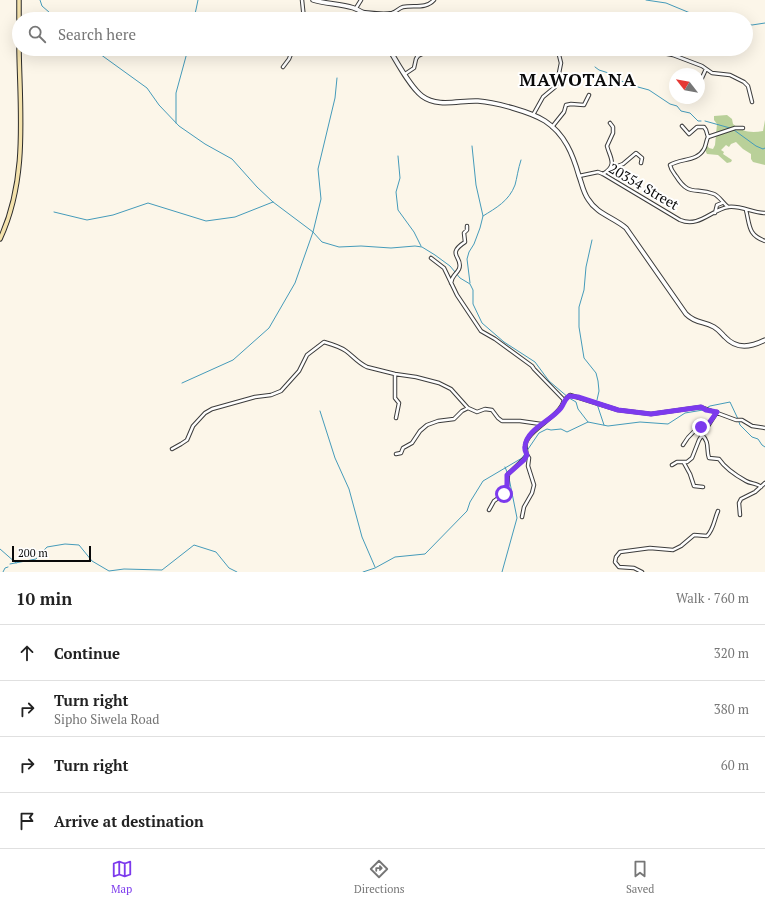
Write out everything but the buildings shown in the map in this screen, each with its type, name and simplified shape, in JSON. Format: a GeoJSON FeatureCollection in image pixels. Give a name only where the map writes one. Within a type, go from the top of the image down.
{"type":"FeatureCollection","features":[{"type":"Feature","properties":{"kind":"main road"},"geometry":{"type":"LineString","coordinates":[[19,0],[19,12]]}},
{"type":"Feature","properties":{"kind":"main road"},"geometry":{"type":"LineString","coordinates":[[0,239],[8,220],[14,198],[20,165],[20,56]]}},
{"type":"Feature","properties":{"kind":"street"},"geometry":{"type":"LineString","coordinates":[[302,0],[303,12]]}},
{"type":"Feature","properties":{"kind":"street"},"geometry":{"type":"LineString","coordinates":[[313,0],[356,8],[363,12]]}},
{"type":"Feature","properties":{"kind":"street"},"geometry":{"type":"LineString","coordinates":[[356,8],[361,0]]}},
{"type":"Feature","properties":{"kind":"street"},"geometry":{"type":"LineString","coordinates":[[393,12],[402,7],[422,6],[431,3],[434,0]]}},
{"type":"Feature","properties":{"kind":"street"},"geometry":{"type":"LineString","coordinates":[[283,67],[290,56]]}},
{"type":"Feature","properties":{"kind":"street"},"geometry":{"type":"LineString","coordinates":[[393,56],[418,93],[432,101],[441,103],[481,102],[533,116],[552,127],[567,145],[585,194],[590,203],[602,214],[626,228],[681,308],[690,318],[714,327],[729,341],[737,345],[748,346],[765,340]]}},
{"type":"Feature","properties":{"kind":"street"},"geometry":{"type":"LineString","coordinates":[[533,116],[543,96],[557,83],[561,63],[559,56]]}},
{"type":"Feature","properties":{"kind":"street"},"geometry":{"type":"LineString","coordinates":[[674,56],[706,68],[712,73],[730,75],[747,84],[752,102]]}},
{"type":"Feature","properties":{"kind":"street"},"geometry":{"type":"LineString","coordinates":[[405,74],[414,68],[417,58]]}},
{"type":"Feature","properties":{"kind":"street"},"geometry":{"type":"LineString","coordinates":[[552,127],[564,111],[566,105],[584,105],[589,95]]}},
{"type":"Feature","properties":{"kind":"street"},"geometry":{"type":"LineString","coordinates":[[608,170],[612,162],[607,146],[614,130],[614,127],[610,124]]}},
{"type":"Feature","properties":{"kind":"street"},"geometry":{"type":"LineString","coordinates":[[682,126],[689,134],[696,127],[704,127],[708,137],[703,150],[698,156],[671,164],[671,168],[684,187],[690,190],[715,195],[729,207],[765,213]]}},
{"type":"Feature","properties":{"kind":"street"},"geometry":{"type":"LineString","coordinates":[[708,137],[735,128],[743,128]]}},
{"type":"Feature","properties":{"kind":"street"},"geometry":{"type":"LineString","coordinates":[[603,174],[608,170],[623,164],[636,153],[642,158],[641,164]]}},
{"type":"Feature","properties":{"kind":"street","name":"20354 Street"},"geometry":{"type":"LineString","coordinates":[[579,176],[598,172],[603,174],[683,222],[699,221],[729,207]]}},
{"type":"Feature","properties":{"kind":"street"},"geometry":{"type":"LineString","coordinates":[[715,213],[717,205],[723,203]]}},
{"type":"Feature","properties":{"kind":"street"},"geometry":{"type":"LineString","coordinates":[[745,210],[753,234],[756,238],[765,241]]}},
{"type":"Feature","properties":{"kind":"street"},"geometry":{"type":"LineString","coordinates":[[451,284],[452,278],[459,269],[456,251],[457,248],[465,242],[464,233],[467,230],[467,226]]}},
{"type":"Feature","properties":{"kind":"street"},"geometry":{"type":"LineString","coordinates":[[431,258],[444,268],[460,300],[481,331],[490,335],[532,366],[564,400]]}},
{"type":"Feature","properties":{"kind":"street"},"geometry":{"type":"LineString","coordinates":[[172,449],[187,440],[195,424],[205,413],[212,409],[282,391],[299,371],[307,355],[324,342],[345,350],[364,366],[395,374],[432,380],[457,394],[468,408],[477,412],[485,409],[492,410],[498,418],[504,422],[520,420],[541,424]]}},
{"type":"Feature","properties":{"kind":"street"},"geometry":{"type":"LineString","coordinates":[[395,374],[395,398],[399,403],[396,418]]}},
{"type":"Feature","properties":{"kind":"street"},"geometry":{"type":"LineString","coordinates":[[522,517],[524,507],[532,493],[534,485],[528,466],[529,458],[526,453],[525,446],[530,436],[541,424],[561,408],[564,400],[568,397],[578,397],[618,410],[651,414],[704,408],[736,420],[742,420],[752,426],[765,428]]}},
{"type":"Feature","properties":{"kind":"street"},"geometry":{"type":"LineString","coordinates":[[396,454],[401,453],[403,448],[412,443],[419,432],[427,425],[438,421],[454,419],[462,411],[468,408]]}},
{"type":"Feature","properties":{"kind":"street"},"geometry":{"type":"LineString","coordinates":[[672,465],[677,462],[687,462],[692,458],[697,444],[717,412]]}},
{"type":"Feature","properties":{"kind":"street"},"geometry":{"type":"LineString","coordinates":[[683,445],[692,433],[709,423]]}},
{"type":"Feature","properties":{"kind":"street"},"geometry":{"type":"LineString","coordinates":[[702,435],[708,445],[709,458],[719,459],[726,468],[746,481],[761,487]]}},
{"type":"Feature","properties":{"kind":"street"},"geometry":{"type":"LineString","coordinates":[[490,510],[494,501],[505,492],[508,474],[524,460],[526,453]]}},
{"type":"Feature","properties":{"kind":"street"},"geometry":{"type":"LineString","coordinates":[[684,462],[694,486],[703,486]]}},
{"type":"Feature","properties":{"kind":"street"},"geometry":{"type":"LineString","coordinates":[[740,515],[739,503],[741,499],[755,492],[765,483]]}},
{"type":"Feature","properties":{"kind":"street"},"geometry":{"type":"LineString","coordinates":[[642,572],[634,568],[619,568],[615,562],[616,557],[620,552],[644,548],[673,550],[681,546],[694,535],[707,536],[712,530],[714,519],[718,511]]}},
{"type":"Feature","properties":{"kind":"green space"},"geometry":{"type":"Polygon","coordinates":[[[727,115],[732,119],[733,124],[736,127],[751,132],[763,131],[765,120],[765,165],[753,162],[751,159],[751,154],[736,142],[731,144],[729,147],[726,145],[721,150],[724,152],[723,154],[732,160],[731,162],[727,163],[718,155],[707,154],[705,150],[706,144],[709,148],[713,149],[715,145],[717,124],[714,120],[714,116],[727,115]]]}},
{"type":"Feature","properties":{"kind":"waterway"},"geometry":{"type":"LineString","coordinates":[[40,0],[42,6],[49,12]]}},
{"type":"Feature","properties":{"kind":"waterway"},"geometry":{"type":"LineString","coordinates":[[195,12],[198,0]]}},
{"type":"Feature","properties":{"kind":"waterway"},"geometry":{"type":"LineString","coordinates":[[646,0],[666,3],[688,12]]}},
{"type":"Feature","properties":{"kind":"waterway"},"geometry":{"type":"LineString","coordinates":[[753,25],[765,23]]}},
{"type":"Feature","properties":{"kind":"waterway"},"geometry":{"type":"LineString","coordinates":[[103,56],[147,88],[159,105],[179,126],[205,144],[232,159],[257,187],[273,202],[313,232],[322,242],[339,247],[422,247],[450,266],[460,278],[470,284],[473,290],[473,304],[482,323],[504,342],[535,362],[549,381],[576,402],[578,409],[588,422]]}},
{"type":"Feature","properties":{"kind":"waterway"},"geometry":{"type":"LineString","coordinates":[[176,123],[176,93],[186,56]]}},
{"type":"Feature","properties":{"kind":"waterway"},"geometry":{"type":"LineString","coordinates":[[595,67],[599,70],[618,76],[617,79],[620,81],[632,83],[638,87],[649,90],[670,104],[677,106],[681,111],[690,113],[698,121],[701,121]]}},
{"type":"Feature","properties":{"kind":"waterway"},"geometry":{"type":"LineString","coordinates":[[182,383],[233,360],[269,328],[295,283],[313,232],[321,199],[318,169],[335,98],[337,78]]}},
{"type":"Feature","properties":{"kind":"waterway"},"geometry":{"type":"LineString","coordinates":[[705,121],[730,128]]}},
{"type":"Feature","properties":{"kind":"waterway"},"geometry":{"type":"LineString","coordinates":[[734,130],[756,146],[763,149],[765,148]]}},
{"type":"Feature","properties":{"kind":"waterway"},"geometry":{"type":"LineString","coordinates":[[470,283],[467,259],[480,228],[483,216],[476,185],[472,146]]}},
{"type":"Feature","properties":{"kind":"waterway"},"geometry":{"type":"LineString","coordinates":[[398,156],[400,178],[396,192],[398,210],[414,232],[421,246]]}},
{"type":"Feature","properties":{"kind":"waterway"},"geometry":{"type":"LineString","coordinates":[[483,216],[506,200],[515,185],[521,160]]}},
{"type":"Feature","properties":{"kind":"waterway"},"geometry":{"type":"LineString","coordinates":[[54,212],[87,220],[113,215],[148,203],[206,221],[235,217],[273,202]]}},
{"type":"Feature","properties":{"kind":"waterway"},"geometry":{"type":"LineString","coordinates":[[592,240],[586,267],[584,290],[579,307],[579,327],[584,358],[596,373],[598,381],[599,391],[597,400]]}},
{"type":"Feature","properties":{"kind":"waterway"},"geometry":{"type":"LineString","coordinates":[[363,572],[375,568],[395,557],[425,554],[467,511],[470,502],[483,481],[522,458],[539,433],[547,429],[561,429],[567,432],[588,422],[608,426],[640,422],[668,424],[685,413],[703,410],[710,406],[730,402],[738,419]]}},
{"type":"Feature","properties":{"kind":"waterway"},"geometry":{"type":"LineString","coordinates":[[597,404],[604,425]]}},
{"type":"Feature","properties":{"kind":"waterway"},"geometry":{"type":"LineString","coordinates":[[320,411],[335,458],[349,489],[362,537],[375,567]]}},
{"type":"Feature","properties":{"kind":"waterway"},"geometry":{"type":"LineString","coordinates":[[739,422],[740,425],[752,437],[758,439],[765,447]]}},
{"type":"Feature","properties":{"kind":"waterway"},"geometry":{"type":"LineString","coordinates":[[505,467],[507,472]]}},
{"type":"Feature","properties":{"kind":"waterway"},"geometry":{"type":"LineString","coordinates":[[502,572],[517,518],[509,478]]}},
{"type":"Feature","properties":{"kind":"waterway"},"geometry":{"type":"LineString","coordinates":[[10,564],[36,559],[47,547],[65,544],[79,545],[92,561],[109,571],[124,569],[162,570],[194,545],[216,552],[229,568],[237,572]]}},
{"type":"Feature","properties":{"kind":"waterway"},"geometry":{"type":"LineString","coordinates":[[0,549],[16,563]]}},
{"type":"Feature","properties":{"kind":"waterway"},"geometry":{"type":"LineString","coordinates":[[3,572],[5,568],[8,567]]}},
{"type":"Feature","properties":{"kind":"district","name":"MAWOTANA"},"geometry":{"type":"Point","coordinates":[578,79]}},
{"type":"Feature","properties":{"kind":"route"},"geometry":{"type":"LineString","coordinates":[[504,494],[507,486],[507,475],[524,460],[527,455],[525,450],[527,440],[541,424],[561,408],[564,400],[569,396],[578,397],[628,412],[655,414],[701,407],[712,412],[717,412],[709,423],[701,427]]}}]}
